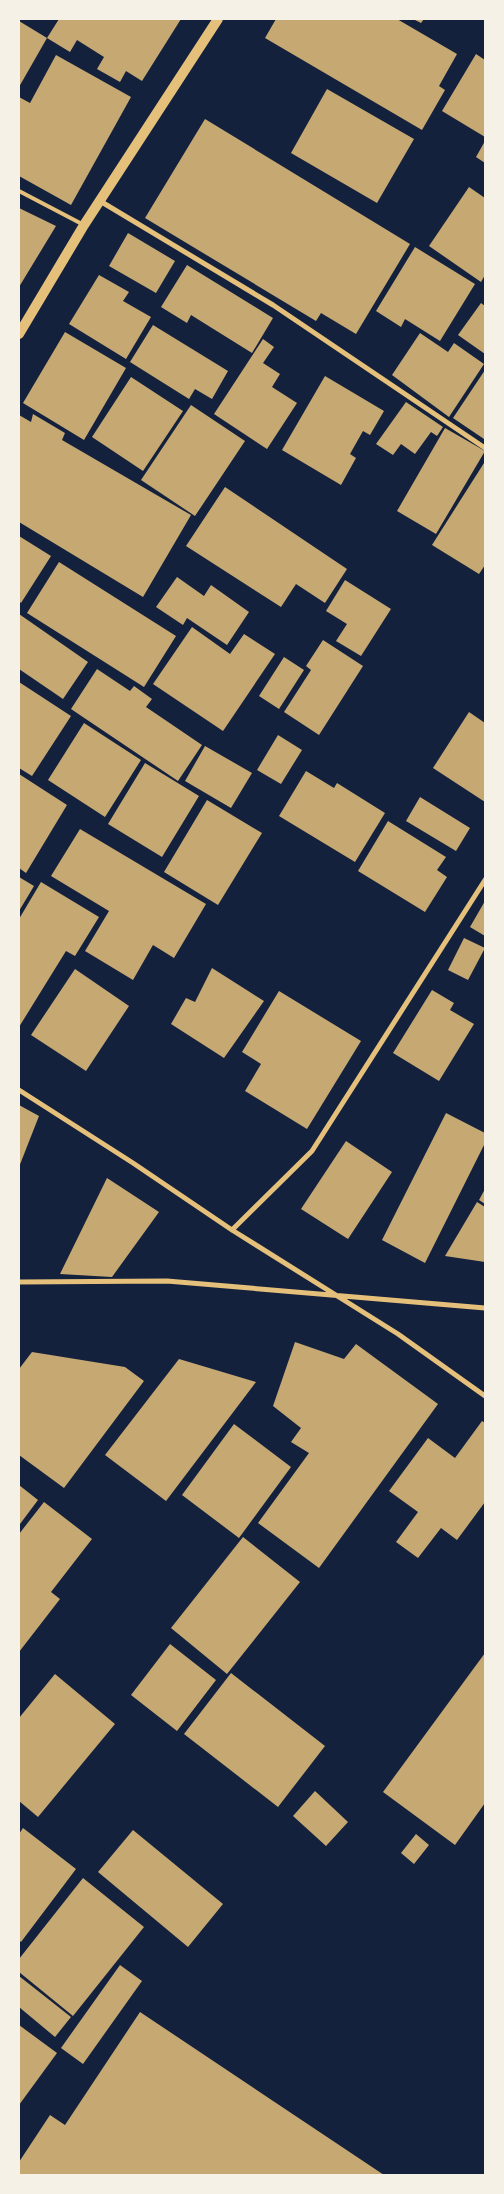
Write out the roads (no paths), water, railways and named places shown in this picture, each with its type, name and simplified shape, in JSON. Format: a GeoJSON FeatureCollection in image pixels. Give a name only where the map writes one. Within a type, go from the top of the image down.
{"type":"FeatureCollection","features":[{"type":"Feature","properties":{"kind":"main road"},"geometry":{"type":"LineString","coordinates":[[19,334],[84,225],[218,19]]}},
{"type":"Feature","properties":{"kind":"street"},"geometry":{"type":"LineString","coordinates":[[100,201],[273,305],[485,448]]}},
{"type":"Feature","properties":{"kind":"street"},"geometry":{"type":"LineString","coordinates":[[232,1230],[312,1151],[485,880]]}},
{"type":"Feature","properties":{"kind":"street"},"geometry":{"type":"LineString","coordinates":[[19,1090],[337,1298],[398,1334],[485,1396]]}},
{"type":"Feature","properties":{"kind":"street"},"geometry":{"type":"LineString","coordinates":[[19,1282],[167,1281],[337,1298],[485,1308]]}},
{"type":"Feature","properties":{"kind":"lane"},"geometry":{"type":"LineString","coordinates":[[19,191],[84,225]]}}]}
